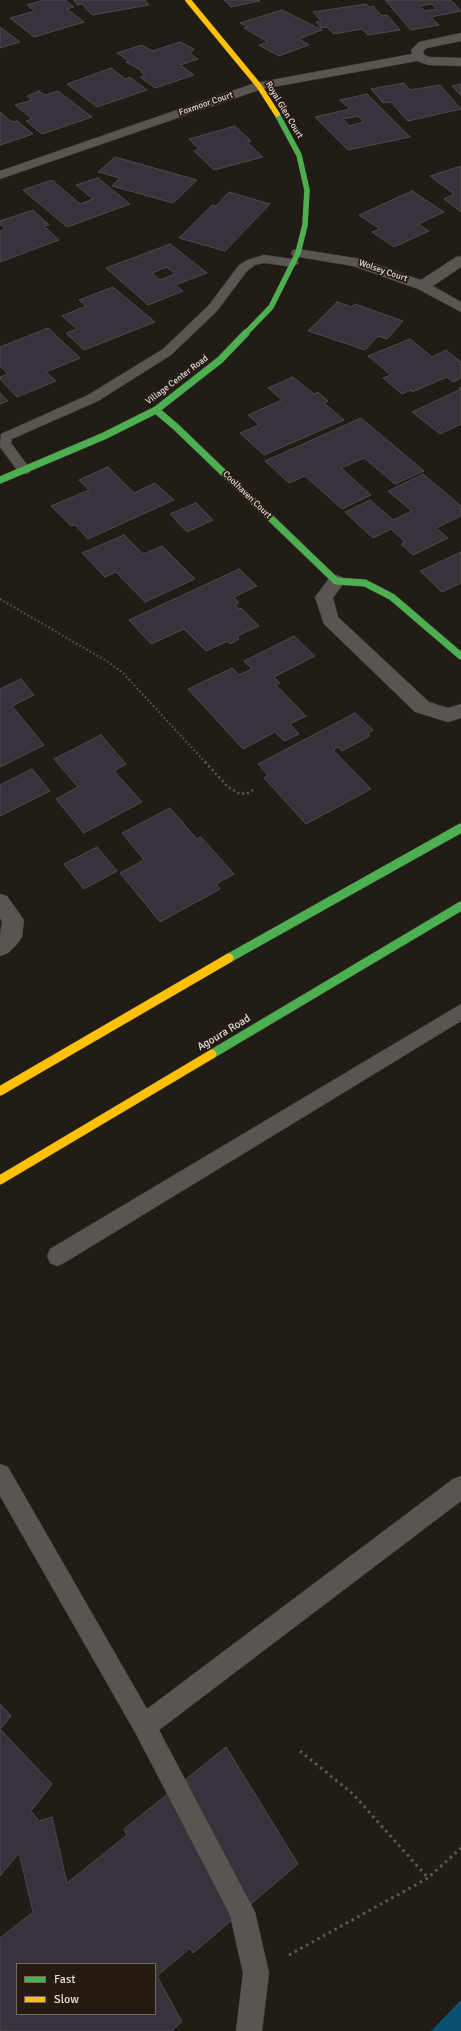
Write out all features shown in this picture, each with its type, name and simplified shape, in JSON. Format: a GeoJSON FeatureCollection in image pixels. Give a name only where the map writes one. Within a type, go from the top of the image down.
{"type":"FeatureCollection","features":[{"type":"Feature","properties":{"kind":"street","name":"Royal Glen Court"},"geometry":{"type":"LineString","coordinates":[[188,0],[259,86],[279,117],[299,155],[307,190],[305,225],[296,258]]}},
{"type":"Feature","properties":{"kind":"street"},"geometry":{"type":"LineString","coordinates":[[418,57],[417,50],[423,45],[461,37]]}},
{"type":"Feature","properties":{"kind":"street","name":"Foxmoor Court"},"geometry":{"type":"LineString","coordinates":[[0,175],[259,86],[418,57],[436,62],[461,62]]}},
{"type":"Feature","properties":{"kind":"street","name":"Wolsey Court"},"geometry":{"type":"LineString","coordinates":[[296,258],[356,262],[423,286],[461,308]]}},
{"type":"Feature","properties":{"kind":"street","name":"Village Center Road"},"geometry":{"type":"LineString","coordinates":[[0,480],[104,436],[156,410],[220,360],[271,307],[296,258]]}},
{"type":"Feature","properties":{"kind":"street"},"geometry":{"type":"LineString","coordinates":[[423,286],[461,260]]}},
{"type":"Feature","properties":{"kind":"street","name":"Coolhaven Court"},"geometry":{"type":"LineString","coordinates":[[156,410],[336,581]]}},
{"type":"Feature","properties":{"kind":"street"},"geometry":{"type":"LineString","coordinates":[[461,656],[392,597],[365,584],[336,581],[324,597],[330,620],[422,707],[448,715],[461,710]]}},
{"type":"Feature","properties":{"kind":"street"},"geometry":{"type":"LineString","coordinates":[[0,1091],[316,908],[461,828]]}},
{"type":"Feature","properties":{"kind":"street"},"geometry":{"type":"LineString","coordinates":[[0,902],[12,920],[11,937],[0,947]]}},
{"type":"Feature","properties":{"kind":"street","name":"Agoura Road"},"geometry":{"type":"LineString","coordinates":[[0,1180],[461,906]]}},
{"type":"Feature","properties":{"kind":"lane"},"geometry":{"type":"LineString","coordinates":[[24,470],[4,443],[6,437],[93,398],[167,352],[213,308],[243,268],[251,262],[264,259],[296,258]]}},
{"type":"Feature","properties":{"kind":"lane"},"geometry":{"type":"LineString","coordinates":[[57,1256],[461,1012]]}},
{"type":"Feature","properties":{"kind":"lane"},"geometry":{"type":"LineString","coordinates":[[0,1475],[144,1726],[242,1912],[256,1973],[249,2031]]}},
{"type":"Feature","properties":{"kind":"lane"},"geometry":{"type":"LineString","coordinates":[[144,1726],[461,1487]]}},
{"type":"Feature","properties":{"kind":"path"},"geometry":{"type":"LineString","coordinates":[[0,599],[108,662],[123,673],[228,787],[238,793],[246,794],[253,790]]}},
{"type":"Feature","properties":{"kind":"path"},"geometry":{"type":"LineString","coordinates":[[300,1752],[353,1794],[428,1878]]}},
{"type":"Feature","properties":{"kind":"path"},"geometry":{"type":"LineString","coordinates":[[256,1973],[428,1878],[461,1848]]}},
{"type":"Feature","properties":{"kind":"water"},"geometry":{"type":"Polygon","coordinates":[[[461,2000],[461,2031],[431,2031],[461,2000]]]}},
{"type":"Feature","properties":{"kind":"building"},"geometry":{"type":"Polygon","coordinates":[[[43,0],[65,0],[74,7],[67,9],[84,22],[34,37],[10,18],[35,11],[27,5],[43,0]]]}},
{"type":"Feature","properties":{"kind":"building"},"geometry":{"type":"Polygon","coordinates":[[[74,0],[145,0],[149,5],[92,15],[82,4],[77,5],[74,0]]]}},
{"type":"Feature","properties":{"kind":"building"},"geometry":{"type":"Polygon","coordinates":[[[224,0],[259,0],[260,1],[231,7],[224,0]]]}},
{"type":"Feature","properties":{"kind":"building"},"geometry":{"type":"Polygon","coordinates":[[[385,0],[451,0],[461,11],[431,17],[439,25],[411,30],[385,0]],[[432,4],[419,6],[425,11],[437,9],[432,4]]]}},
{"type":"Feature","properties":{"kind":"building"},"geometry":{"type":"Polygon","coordinates":[[[366,4],[369,7],[373,6],[382,16],[387,15],[400,30],[368,35],[362,29],[334,34],[327,27],[321,28],[316,22],[321,21],[313,12],[366,4]]]}},
{"type":"Feature","properties":{"kind":"building"},"geometry":{"type":"Polygon","coordinates":[[[282,10],[322,30],[299,39],[309,45],[279,56],[259,45],[268,42],[244,28],[248,27],[240,23],[282,10]]]}},
{"type":"Feature","properties":{"kind":"building"},"geometry":{"type":"Polygon","coordinates":[[[0,27],[20,42],[0,48],[0,27]]]}},
{"type":"Feature","properties":{"kind":"building"},"geometry":{"type":"Polygon","coordinates":[[[180,42],[194,49],[189,53],[198,59],[180,65],[194,75],[155,88],[140,77],[145,75],[141,72],[142,71],[126,62],[129,61],[117,53],[142,45],[152,51],[180,42]]]}},
{"type":"Feature","properties":{"kind":"building"},"geometry":{"type":"Polygon","coordinates":[[[111,68],[125,79],[130,77],[147,90],[97,107],[67,84],[111,68]]]}},
{"type":"Feature","properties":{"kind":"building"},"geometry":{"type":"Polygon","coordinates":[[[404,83],[410,90],[440,85],[461,109],[408,121],[391,102],[383,103],[371,89],[404,83]]]}},
{"type":"Feature","properties":{"kind":"building"},"geometry":{"type":"Polygon","coordinates":[[[461,84],[461,96],[452,86],[461,84]]]}},
{"type":"Feature","properties":{"kind":"building"},"geometry":{"type":"Polygon","coordinates":[[[39,91],[45,95],[58,91],[92,117],[42,134],[26,121],[32,119],[15,105],[32,100],[27,96],[39,91]]]}},
{"type":"Feature","properties":{"kind":"building"},"geometry":{"type":"Polygon","coordinates":[[[367,94],[410,137],[348,150],[315,117],[350,109],[340,100],[367,94]],[[358,116],[343,119],[349,126],[364,122],[358,116]]]}},
{"type":"Feature","properties":{"kind":"building"},"geometry":{"type":"Polygon","coordinates":[[[0,112],[12,122],[17,121],[33,134],[0,145],[0,112]]]}},
{"type":"Feature","properties":{"kind":"building"},"geometry":{"type":"Polygon","coordinates":[[[235,126],[251,141],[247,142],[263,157],[214,170],[194,151],[199,149],[189,139],[235,126]]]}},
{"type":"Feature","properties":{"kind":"building"},"geometry":{"type":"Polygon","coordinates":[[[115,157],[197,180],[173,203],[112,186],[120,178],[98,172],[115,157]]]}},
{"type":"Feature","properties":{"kind":"building"},"geometry":{"type":"Polygon","coordinates":[[[461,166],[461,212],[444,199],[454,194],[430,176],[461,166]]]}},
{"type":"Feature","properties":{"kind":"building"},"geometry":{"type":"Polygon","coordinates":[[[98,178],[130,204],[67,227],[23,190],[52,180],[80,204],[93,199],[76,185],[98,178]]]}},
{"type":"Feature","properties":{"kind":"building"},"geometry":{"type":"Polygon","coordinates":[[[412,191],[444,212],[418,224],[429,231],[394,247],[372,232],[380,229],[359,215],[412,191]]]}},
{"type":"Feature","properties":{"kind":"building"},"geometry":{"type":"Polygon","coordinates":[[[229,192],[270,204],[225,251],[179,238],[212,205],[216,206],[229,192]]]}},
{"type":"Feature","properties":{"kind":"building"},"geometry":{"type":"Polygon","coordinates":[[[33,210],[49,225],[44,226],[59,240],[0,262],[0,231],[5,229],[0,224],[0,221],[33,210]]]}},
{"type":"Feature","properties":{"kind":"building"},"geometry":{"type":"Polygon","coordinates":[[[170,244],[207,273],[175,285],[183,291],[148,305],[106,268],[170,244]],[[167,267],[152,273],[160,280],[175,274],[167,267]]]}},
{"type":"Feature","properties":{"kind":"building"},"geometry":{"type":"Polygon","coordinates":[[[113,287],[155,322],[84,350],[66,333],[77,329],[62,316],[86,306],[79,300],[113,287]]]}},
{"type":"Feature","properties":{"kind":"building"},"geometry":{"type":"Polygon","coordinates":[[[337,302],[352,307],[355,304],[403,321],[387,339],[378,336],[365,350],[308,331],[337,302]]]}},
{"type":"Feature","properties":{"kind":"building"},"geometry":{"type":"Polygon","coordinates":[[[48,328],[80,358],[46,372],[56,381],[17,397],[0,379],[0,377],[8,374],[0,366],[0,347],[48,328]]]}},
{"type":"Feature","properties":{"kind":"building"},"geometry":{"type":"Polygon","coordinates":[[[410,339],[432,357],[446,350],[461,362],[461,378],[453,382],[447,377],[412,392],[411,390],[402,394],[383,378],[391,375],[368,356],[410,339]]]}},
{"type":"Feature","properties":{"kind":"building"},"geometry":{"type":"Polygon","coordinates":[[[293,377],[314,394],[318,392],[328,401],[324,403],[344,420],[264,455],[240,433],[259,425],[248,415],[282,400],[268,388],[293,377]]]}},
{"type":"Feature","properties":{"kind":"building"},"geometry":{"type":"Polygon","coordinates":[[[461,389],[461,424],[440,434],[412,412],[461,389]]]}},
{"type":"Feature","properties":{"kind":"building"},"geometry":{"type":"Polygon","coordinates":[[[0,393],[8,401],[0,404],[0,393]]]}},
{"type":"Feature","properties":{"kind":"building"},"geometry":{"type":"Polygon","coordinates":[[[361,418],[424,471],[395,484],[364,458],[341,468],[371,495],[342,509],[305,476],[289,483],[265,461],[361,418]]]}},
{"type":"Feature","properties":{"kind":"building"},"geometry":{"type":"Polygon","coordinates":[[[108,467],[134,493],[155,483],[174,500],[88,539],[75,525],[71,526],[51,506],[89,490],[79,480],[108,467]]]}},
{"type":"Feature","properties":{"kind":"building"},"geometry":{"type":"Polygon","coordinates":[[[423,474],[461,506],[461,516],[436,528],[448,538],[413,555],[401,544],[405,542],[391,529],[373,538],[345,512],[370,500],[393,520],[412,511],[388,491],[423,474]]]}},
{"type":"Feature","properties":{"kind":"building"},"geometry":{"type":"Polygon","coordinates":[[[196,503],[213,520],[187,532],[170,514],[196,503]]]}},
{"type":"Feature","properties":{"kind":"building"},"geometry":{"type":"Polygon","coordinates":[[[124,535],[143,554],[162,546],[195,579],[145,602],[116,572],[105,577],[82,553],[124,535]]]}},
{"type":"Feature","properties":{"kind":"building"},"geometry":{"type":"Polygon","coordinates":[[[461,552],[461,583],[442,592],[420,571],[461,552]]]}},
{"type":"Feature","properties":{"kind":"building"},"geometry":{"type":"Polygon","coordinates":[[[239,569],[257,586],[234,597],[239,603],[235,605],[239,609],[241,608],[259,626],[237,636],[239,639],[230,644],[228,641],[206,651],[184,629],[151,644],[129,620],[239,569]]]}},
{"type":"Feature","properties":{"kind":"building"},"geometry":{"type":"Polygon","coordinates":[[[294,636],[315,656],[274,677],[280,683],[276,685],[306,716],[290,724],[299,734],[284,741],[275,732],[243,749],[188,689],[232,668],[239,675],[252,669],[244,661],[294,636]]]}},
{"type":"Feature","properties":{"kind":"building"},"geometry":{"type":"Polygon","coordinates":[[[21,679],[34,695],[12,706],[44,745],[0,767],[0,689],[21,679]]]}},
{"type":"Feature","properties":{"kind":"building"},"geometry":{"type":"Polygon","coordinates":[[[355,713],[373,730],[368,733],[370,736],[342,751],[338,747],[333,750],[371,789],[306,824],[264,778],[268,775],[258,764],[355,713]]]}},
{"type":"Feature","properties":{"kind":"building"},"geometry":{"type":"Polygon","coordinates":[[[101,735],[126,764],[114,771],[142,802],[84,833],[56,799],[78,787],[54,759],[101,735]]]}},
{"type":"Feature","properties":{"kind":"building"},"geometry":{"type":"Polygon","coordinates":[[[32,769],[50,791],[0,816],[0,785],[32,769]]]}},
{"type":"Feature","properties":{"kind":"building"},"geometry":{"type":"Polygon","coordinates":[[[170,808],[197,839],[201,837],[234,874],[216,884],[220,889],[160,922],[120,873],[144,860],[122,833],[170,808]]]}},
{"type":"Feature","properties":{"kind":"building"},"geometry":{"type":"Polygon","coordinates":[[[97,847],[117,871],[84,889],[64,864],[97,847]]]}},
{"type":"Feature","properties":{"kind":"building"},"geometry":{"type":"Polygon","coordinates":[[[0,1704],[11,1716],[0,1729],[0,1704]]]}},
{"type":"Feature","properties":{"kind":"building"},"geometry":{"type":"Polygon","coordinates":[[[0,1729],[52,1784],[31,1811],[39,1821],[52,1817],[67,1883],[127,1835],[124,1829],[226,1747],[298,1864],[193,1953],[190,1948],[157,1976],[182,2022],[171,2031],[0,2031],[0,1938],[33,1912],[19,1853],[0,1876],[0,1729]]]}},
{"type":"Feature","properties":{"kind":"traffic: fast"},"geometry":{"type":"LineString","coordinates":[[0,480],[104,436],[156,410],[220,360],[271,307],[298,253],[305,225],[307,190],[299,155],[277,114]]}},
{"type":"Feature","properties":{"kind":"traffic: fast"},"geometry":{"type":"LineString","coordinates":[[156,410],[176,427],[336,581],[365,583],[392,597],[461,656]]}},
{"type":"Feature","properties":{"kind":"traffic: fast"},"geometry":{"type":"LineString","coordinates":[[229,958],[461,828]]}},
{"type":"Feature","properties":{"kind":"traffic: fast"},"geometry":{"type":"LineString","coordinates":[[212,1054],[461,906]]}},
{"type":"Feature","properties":{"kind":"traffic: slow"},"geometry":{"type":"LineString","coordinates":[[188,0],[259,86],[277,114]]}},
{"type":"Feature","properties":{"kind":"traffic: slow"},"geometry":{"type":"LineString","coordinates":[[0,1091],[229,958]]}},
{"type":"Feature","properties":{"kind":"traffic: slow"},"geometry":{"type":"LineString","coordinates":[[0,1180],[212,1054]]}}]}
